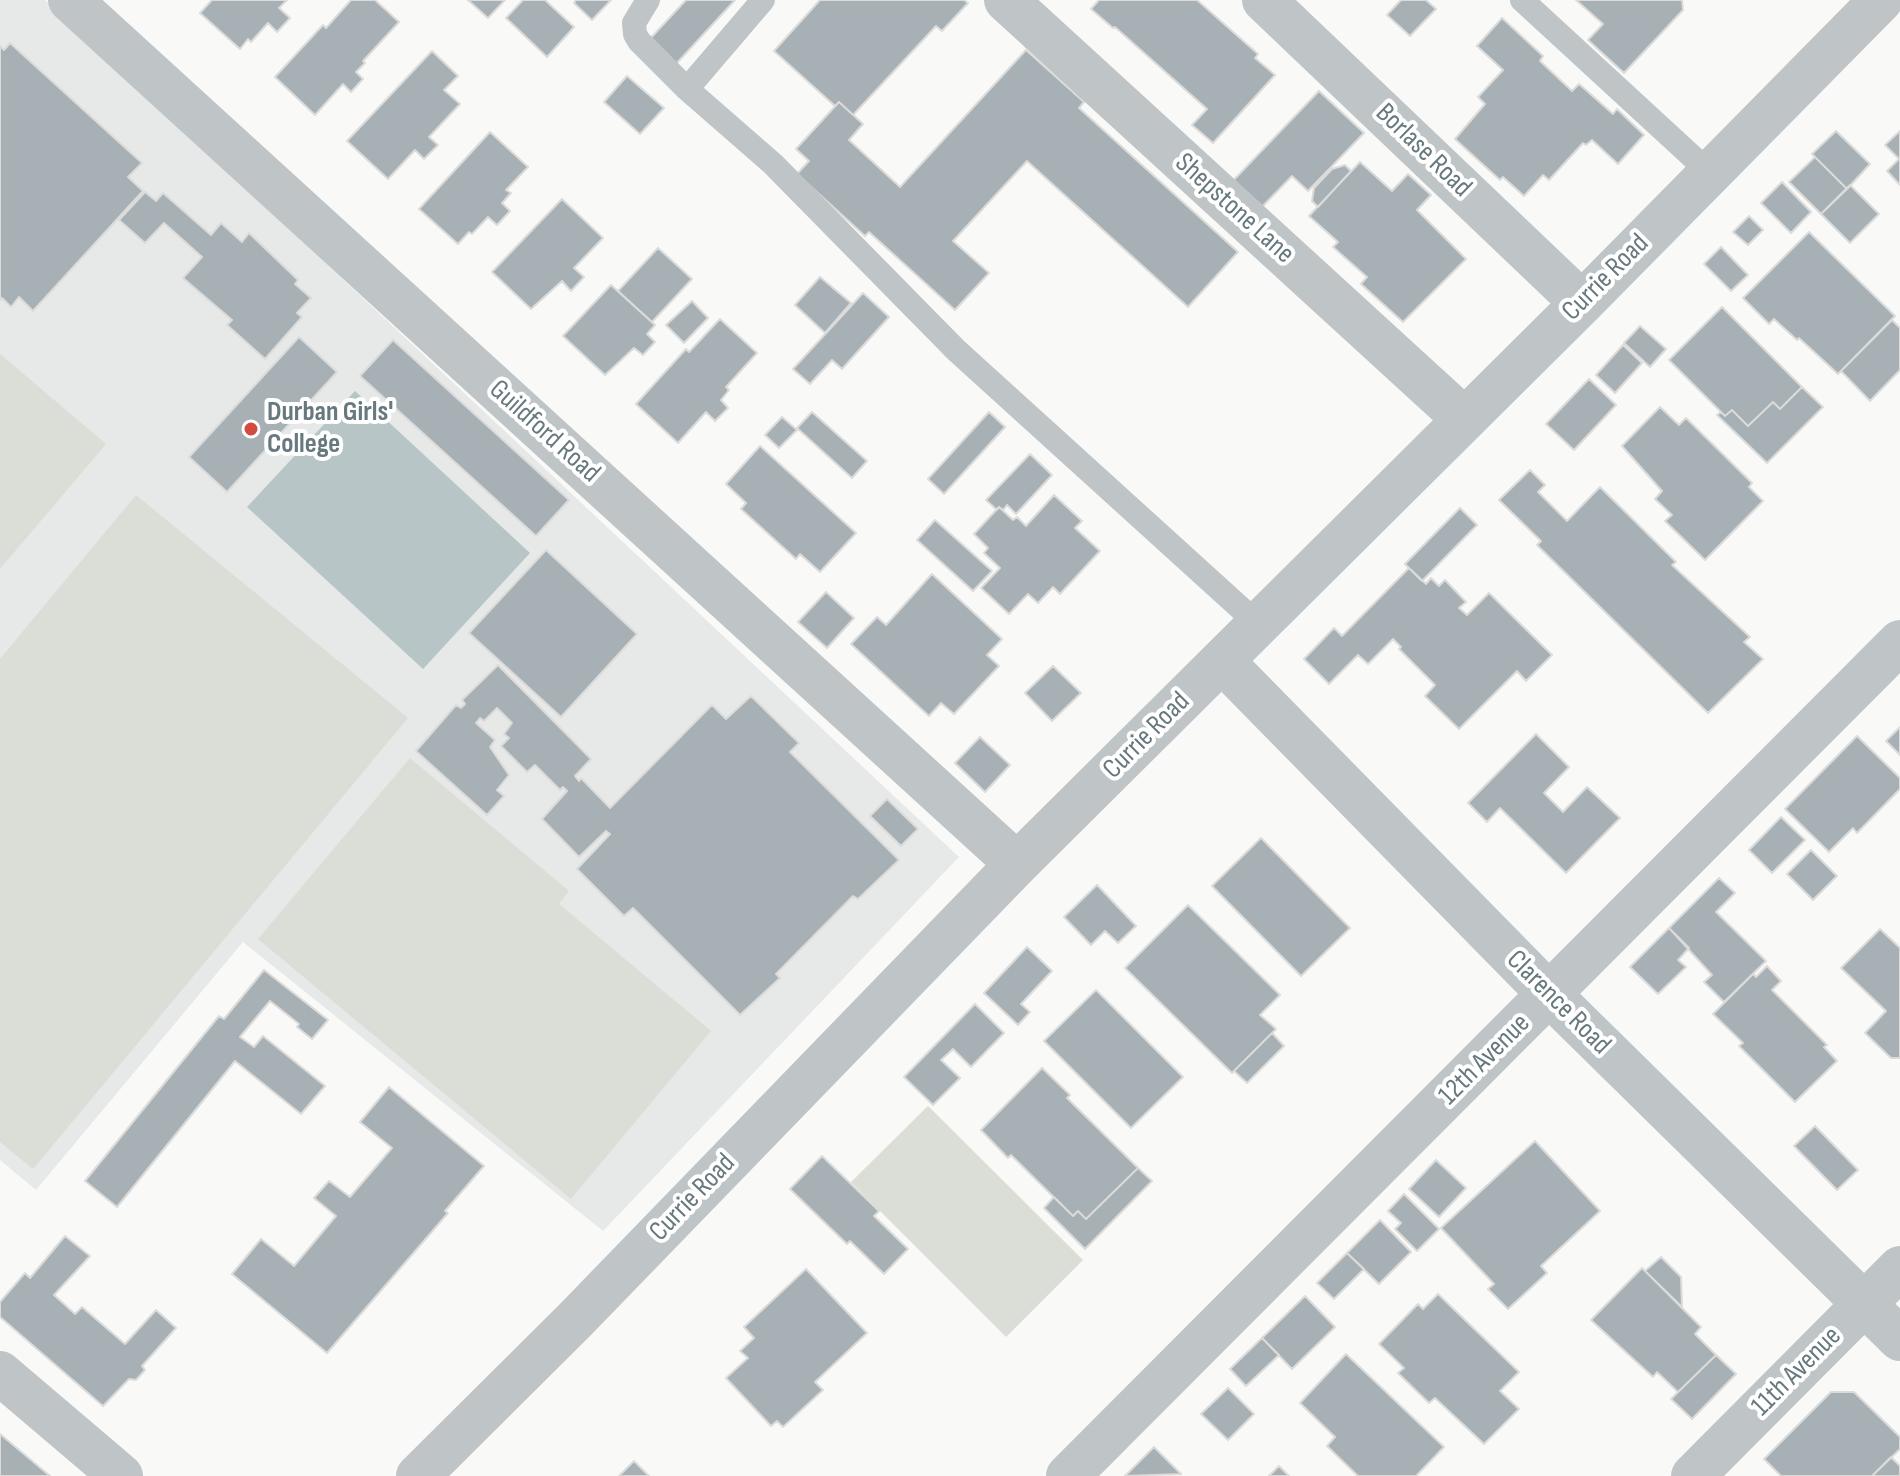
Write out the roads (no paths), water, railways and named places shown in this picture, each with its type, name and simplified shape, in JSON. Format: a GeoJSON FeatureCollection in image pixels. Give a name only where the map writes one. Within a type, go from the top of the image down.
{"type":"FeatureCollection","features":[{"type":"Feature","properties":{"kind":"street","name":"Guildford Road"},"geometry":{"type":"LineString","coordinates":[[70,0],[1017,864]]}},
{"type":"Feature","properties":{"kind":"street","name":"Shepstone Lane"},"geometry":{"type":"LineString","coordinates":[[1006,0],[1463,418]]}},
{"type":"Feature","properties":{"kind":"street","name":"Borlase Road"},"geometry":{"type":"LineString","coordinates":[[1264,0],[1582,303]]}},
{"type":"Feature","properties":{"kind":"street","name":"Currie Road"},"geometry":{"type":"LineString","coordinates":[[418,1476],[575,1320],[1017,864],[1582,303],[1881,0]]}},
{"type":"Feature","properties":{"kind":"street","name":"12th Avenue"},"geometry":{"type":"LineString","coordinates":[[1068,1476],[1900,642]]}},
{"type":"Feature","properties":{"kind":"street","name":"Clarence Road"},"geometry":{"type":"LineString","coordinates":[[1222,661],[1550,995],[1900,1339]]}},
{"type":"Feature","properties":{"kind":"street","name":"11th Avenue"},"geometry":{"type":"LineString","coordinates":[[1693,1476],[1900,1268]]}},
{"type":"Feature","properties":{"kind":"street"},"geometry":{"type":"LineString","coordinates":[[0,1373],[121,1476]]}},
{"type":"Feature","properties":{"kind":"lane"},"geometry":{"type":"LineString","coordinates":[[648,0],[634,23],[639,41],[687,89],[773,164],[956,350],[1258,624]]}},
{"type":"Feature","properties":{"kind":"lane"},"geometry":{"type":"LineString","coordinates":[[687,89],[763,0]]}},
{"type":"Feature","properties":{"kind":"lane"},"geometry":{"type":"LineString","coordinates":[[1522,0],[1710,173]]}},
{"type":"Feature","properties":{"kind":"place","name":"Durban Girls' College"},"geometry":{"type":"Point","coordinates":[251,429]}}]}
